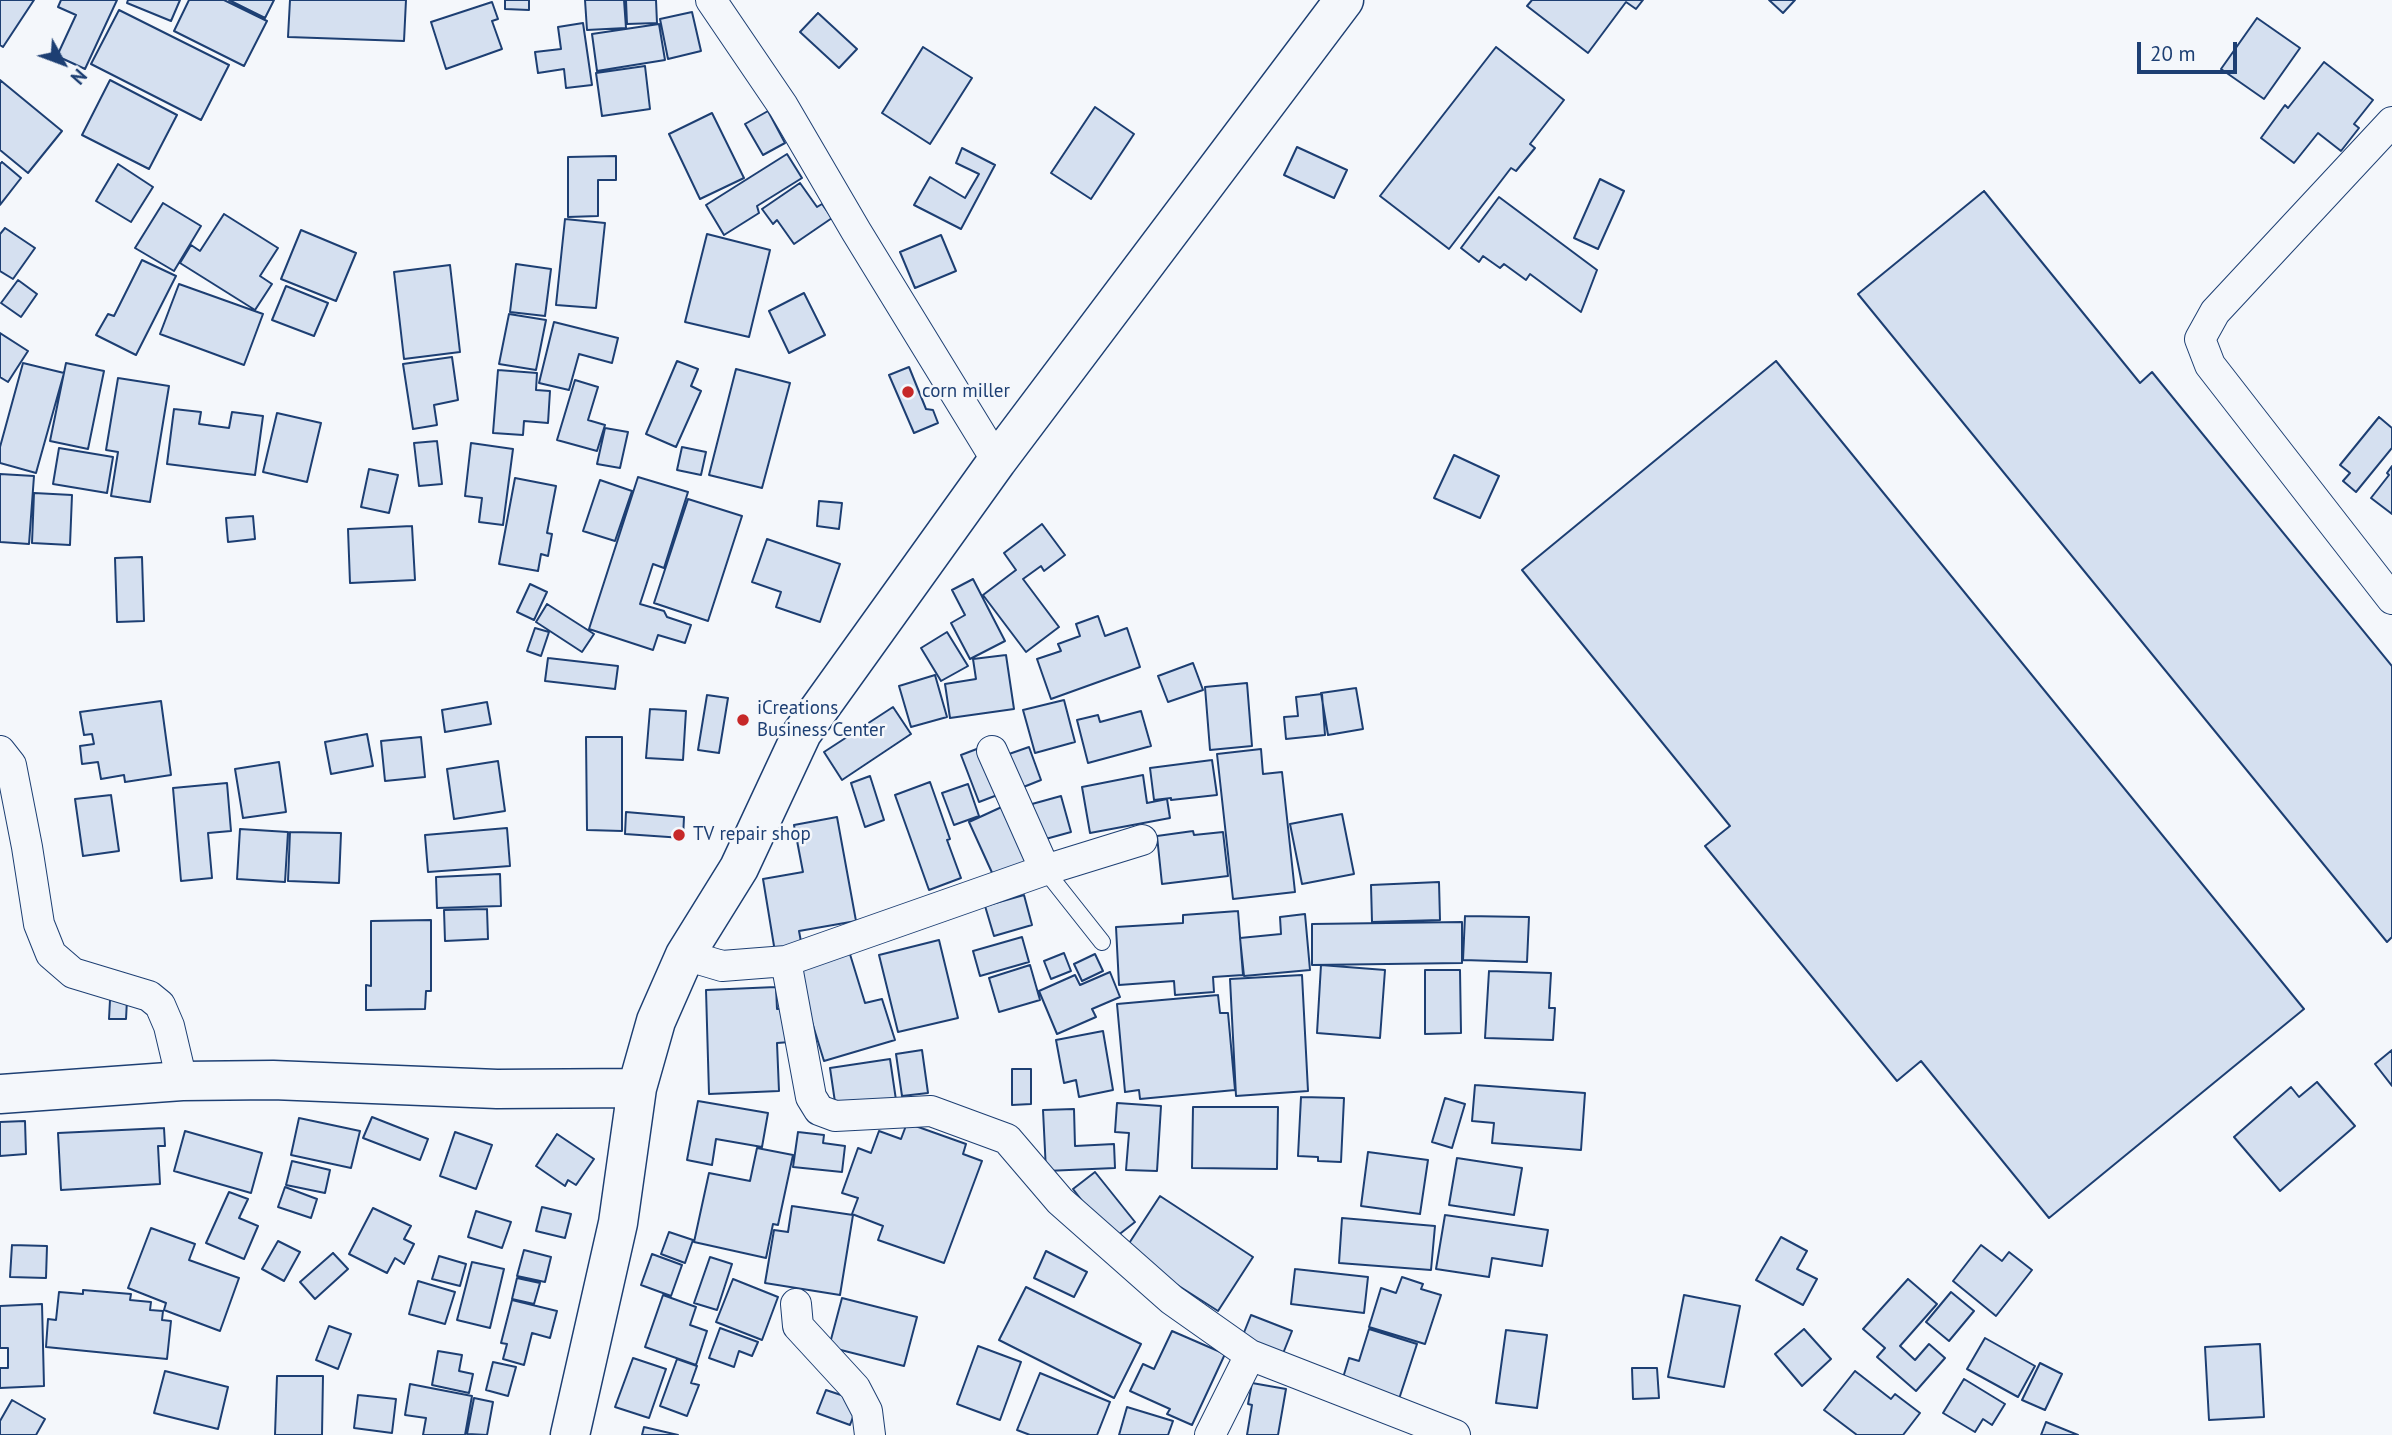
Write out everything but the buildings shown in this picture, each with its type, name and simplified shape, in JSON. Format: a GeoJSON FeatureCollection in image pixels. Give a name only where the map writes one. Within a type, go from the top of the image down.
{"type":"FeatureCollection","features":[{"type":"Feature","properties":{"kind":"main road"},"geometry":{"type":"LineString","coordinates":[[570,1435],[618,1223],[637,1088],[656,1021],[685,955],[739,868],[802,733],[997,461],[1344,0]]}},
{"type":"Feature","properties":{"kind":"main road"},"geometry":{"type":"LineString","coordinates":[[0,1094],[182,1081],[273,1080],[497,1089],[637,1088]]}},
{"type":"Feature","properties":{"kind":"street"},"geometry":{"type":"LineString","coordinates":[[711,0],[783,106],[997,461]]}},
{"type":"Feature","properties":{"kind":"street"},"geometry":{"type":"LineString","coordinates":[[2392,122],[2214,312],[2200,338],[2210,365],[2392,598]]}},
{"type":"Feature","properties":{"kind":"street"},"geometry":{"type":"LineString","coordinates":[[0,751],[11,765],[39,923],[51,954],[73,973],[149,996],[160,1005],[169,1026],[182,1081]]}},
{"type":"Feature","properties":{"kind":"street"},"geometry":{"type":"LineString","coordinates":[[992,751],[1045,870]]}},
{"type":"Feature","properties":{"kind":"street"},"geometry":{"type":"LineString","coordinates":[[685,955],[722,966],[786,961],[1045,870],[1142,840]]}},
{"type":"Feature","properties":{"kind":"street"},"geometry":{"type":"LineString","coordinates":[[786,961],[811,1097],[819,1110],[835,1116],[931,1111],[1007,1139],[1060,1201],[1172,1300],[1250,1355],[1455,1435]]}},
{"type":"Feature","properties":{"kind":"street"},"geometry":{"type":"LineString","coordinates":[[796,1304],[798,1326],[855,1388],[867,1410],[870,1435]]}},
{"type":"Feature","properties":{"kind":"street"},"geometry":{"type":"LineString","coordinates":[[1210,1435],[1250,1355]]}},
{"type":"Feature","properties":{"kind":"lane"},"geometry":{"type":"LineString","coordinates":[[1045,870],[1102,942]]}},
{"type":"Feature","properties":{"kind":"place","name":"corn miller"},"geometry":{"type":"Point","coordinates":[908,392]}},
{"type":"Feature","properties":{"kind":"place","name":"iCreations Business Center"},"geometry":{"type":"Point","coordinates":[743,720]}},
{"type":"Feature","properties":{"kind":"place","name":"TV repair shop"},"geometry":{"type":"Point","coordinates":[679,835]}}]}
